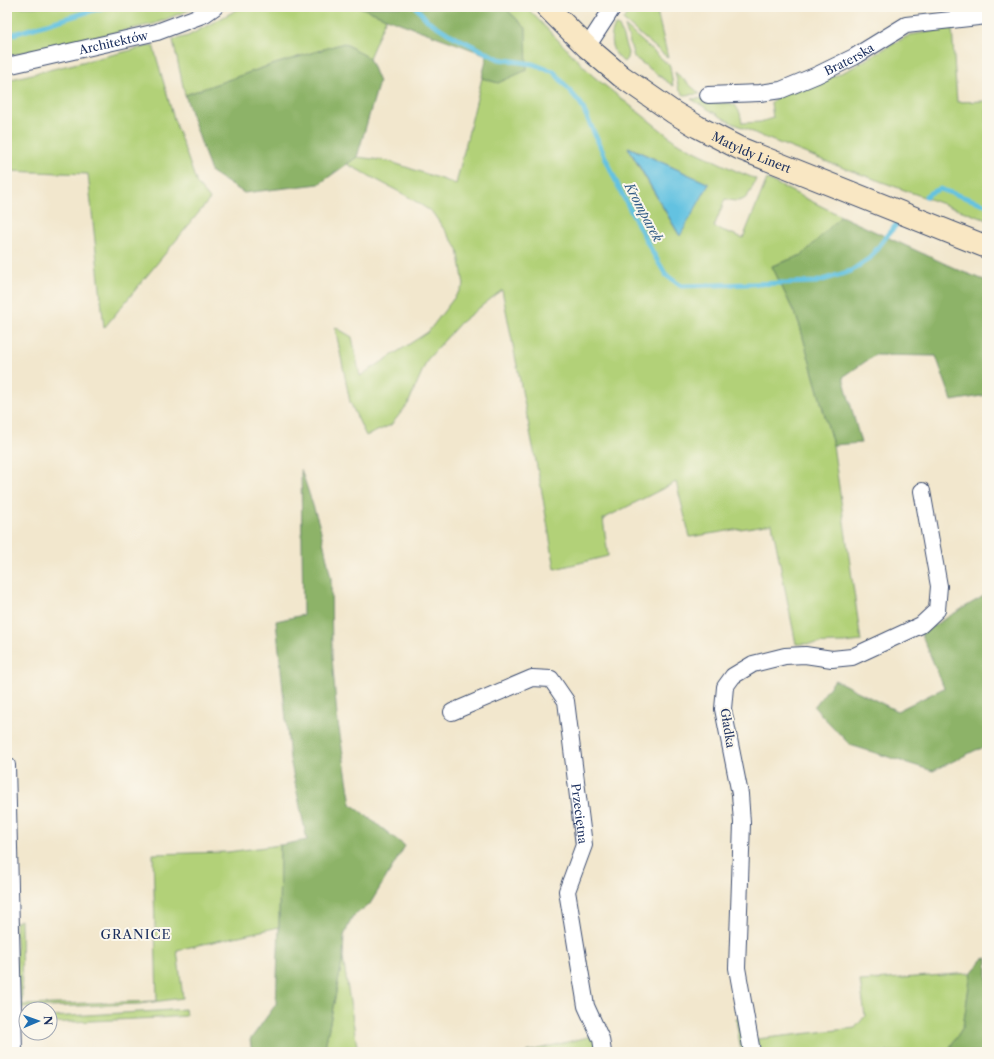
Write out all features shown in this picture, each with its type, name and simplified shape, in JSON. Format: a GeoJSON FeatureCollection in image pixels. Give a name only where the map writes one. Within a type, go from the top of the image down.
{"type":"FeatureCollection","features":[{"type":"Feature","properties":{"kind":"street","name":"Architektów"},"geometry":{"type":"LineString","coordinates":[[7,66],[157,32],[204,14],[215,7]]}},
{"type":"Feature","properties":{"kind":"street","name":"Matyldy Linert"},"geometry":{"type":"LineString","coordinates":[[547,7],[587,47],[621,76],[673,112],[698,127],[739,148],[987,246]]}},
{"type":"Feature","properties":{"kind":"street"},"geometry":{"type":"LineString","coordinates":[[587,47],[613,7]]}},
{"type":"Feature","properties":{"kind":"street","name":"Braterska"},"geometry":{"type":"LineString","coordinates":[[708,95],[760,93],[781,90],[817,75],[854,56],[906,26],[987,16]]}},
{"type":"Feature","properties":{"kind":"street","name":"Gładka"},"geometry":{"type":"LineString","coordinates":[[752,1052],[737,968],[742,823],[740,794],[724,708],[725,687],[733,676],[753,664],[785,656],[805,655],[832,659],[852,657],[921,625],[937,610],[939,586],[922,491]]}},
{"type":"Feature","properties":{"kind":"street","name":"Przeciętna"},"geometry":{"type":"LineString","coordinates":[[452,712],[532,678],[551,679],[566,700],[584,845],[567,891],[586,1006],[601,1039],[603,1052]]}},
{"type":"Feature","properties":{"kind":"street"},"geometry":{"type":"LineString","coordinates":[[7,765],[14,1052]]}},
{"type":"Feature","properties":{"kind":"green space"},"geometry":{"type":"Polygon","coordinates":[[[7,7],[197,7],[154,24],[7,56],[7,7]]]}},
{"type":"Feature","properties":{"kind":"green space"},"geometry":{"type":"Polygon","coordinates":[[[242,7],[360,7],[386,18],[369,58],[344,43],[262,68],[185,95],[173,40],[188,36],[242,7]]]}},
{"type":"Feature","properties":{"kind":"green space"},"geometry":{"type":"Polygon","coordinates":[[[360,7],[504,7],[526,28],[527,70],[498,83],[482,78],[487,55],[360,7]]]}},
{"type":"Feature","properties":{"kind":"green space"},"geometry":{"type":"Polygon","coordinates":[[[504,7],[526,7],[593,76],[676,142],[756,179],[751,191],[742,200],[732,201],[725,199],[714,227],[743,238],[767,179],[841,216],[802,255],[772,266],[799,323],[833,445],[861,641],[845,643],[796,644],[772,524],[690,537],[676,482],[603,519],[608,556],[555,569],[541,487],[502,290],[460,323],[427,360],[408,404],[391,425],[366,436],[350,402],[335,327],[352,337],[360,376],[428,332],[464,285],[458,249],[432,212],[407,196],[347,164],[357,157],[388,161],[456,184],[482,78],[498,83],[526,28],[504,7]],[[629,147],[628,148],[679,235],[709,184],[629,147]]]}},
{"type":"Feature","properties":{"kind":"green space"},"geometry":{"type":"Polygon","coordinates":[[[631,7],[656,7],[668,58],[623,20],[631,7]]]}},
{"type":"Feature","properties":{"kind":"green space"},"geometry":{"type":"Polygon","coordinates":[[[615,25],[620,28],[628,53],[624,62],[616,54],[611,41],[615,25]]]}},
{"type":"Feature","properties":{"kind":"green space"},"geometry":{"type":"Polygon","coordinates":[[[625,26],[670,66],[673,86],[634,57],[625,26]]]}},
{"type":"Feature","properties":{"kind":"green space"},"geometry":{"type":"Polygon","coordinates":[[[952,28],[957,102],[987,101],[987,220],[766,138],[728,121],[691,99],[707,98],[708,103],[729,103],[735,105],[740,113],[742,123],[760,122],[773,118],[771,103],[778,95],[814,85],[850,69],[910,35],[952,28]]]}},
{"type":"Feature","properties":{"kind":"green space"},"geometry":{"type":"Polygon","coordinates":[[[344,43],[369,58],[379,82],[357,157],[319,184],[244,193],[211,172],[185,95],[262,68],[344,43]]]}},
{"type":"Feature","properties":{"kind":"green space"},"geometry":{"type":"Polygon","coordinates":[[[153,45],[174,119],[197,184],[210,199],[104,328],[88,174],[7,171],[7,80],[153,45]]]}},
{"type":"Feature","properties":{"kind":"green space"},"geometry":{"type":"Polygon","coordinates":[[[675,72],[700,94],[684,95],[679,90],[675,72]]]}},
{"type":"Feature","properties":{"kind":"green space"},"geometry":{"type":"Polygon","coordinates":[[[841,216],[963,272],[987,281],[987,395],[952,401],[936,356],[875,355],[843,377],[861,443],[833,445],[799,323],[772,266],[802,255],[841,216]]]}},
{"type":"Feature","properties":{"kind":"green space"},"geometry":{"type":"Polygon","coordinates":[[[301,469],[320,527],[331,578],[332,657],[337,716],[351,804],[405,846],[370,904],[352,917],[344,936],[343,958],[324,1052],[252,1052],[250,1040],[276,1004],[280,845],[307,840],[290,759],[276,621],[303,615],[301,469]]]}},
{"type":"Feature","properties":{"kind":"green space"},"geometry":{"type":"Polygon","coordinates":[[[987,594],[987,747],[976,750],[933,771],[850,745],[814,707],[835,680],[897,711],[944,688],[921,633],[987,594]]]}},
{"type":"Feature","properties":{"kind":"green space"},"geometry":{"type":"Polygon","coordinates":[[[280,845],[279,927],[177,950],[183,998],[139,1004],[58,1007],[58,1004],[157,1001],[153,854],[228,852],[280,845]]]}},
{"type":"Feature","properties":{"kind":"green space"},"geometry":{"type":"Polygon","coordinates":[[[21,920],[22,1001],[19,1001],[15,923],[21,920]]]}},
{"type":"Feature","properties":{"kind":"green space"},"geometry":{"type":"Polygon","coordinates":[[[343,958],[358,1052],[324,1052],[343,958]]]}},
{"type":"Feature","properties":{"kind":"green space"},"geometry":{"type":"Polygon","coordinates":[[[987,958],[987,1052],[947,1052],[963,1027],[971,973],[983,959],[987,958]]]}},
{"type":"Feature","properties":{"kind":"green space"},"geometry":{"type":"Polygon","coordinates":[[[971,973],[963,1027],[947,1052],[760,1052],[757,1039],[855,1028],[865,1016],[860,981],[971,973]]]}},
{"type":"Feature","properties":{"kind":"green space"},"geometry":{"type":"Polygon","coordinates":[[[185,1009],[186,1016],[58,1023],[58,1017],[185,1009]]]}},
{"type":"Feature","properties":{"kind":"green space"},"geometry":{"type":"Polygon","coordinates":[[[736,1019],[739,1019],[745,1052],[741,1052],[736,1019]]]}},
{"type":"Feature","properties":{"kind":"green space"},"geometry":{"type":"Polygon","coordinates":[[[596,1035],[599,1052],[526,1052],[588,1037],[596,1035]]]}},
{"type":"Feature","properties":{"kind":"water"},"geometry":{"type":"Polygon","coordinates":[[[628,147],[709,184],[680,236],[628,147]]]}},
{"type":"Feature","properties":{"kind":"waterway","name":"Kromparek"},"geometry":{"type":"LineString","coordinates":[[7,36],[104,7]]}},
{"type":"Feature","properties":{"kind":"waterway","name":"Kromparek"},"geometry":{"type":"LineString","coordinates":[[416,7],[427,20],[449,34],[499,59],[533,64],[554,72],[581,104],[620,190],[666,275],[681,286],[816,282],[851,271],[870,258],[897,224]]}},
{"type":"Feature","properties":{"kind":"waterway","name":"Kromparek"},"geometry":{"type":"LineString","coordinates":[[926,196],[940,189],[987,205]]}},
{"type":"Feature","properties":{"kind":"district","name":"GRANICE"},"geometry":{"type":"Point","coordinates":[136,934]}}]}
